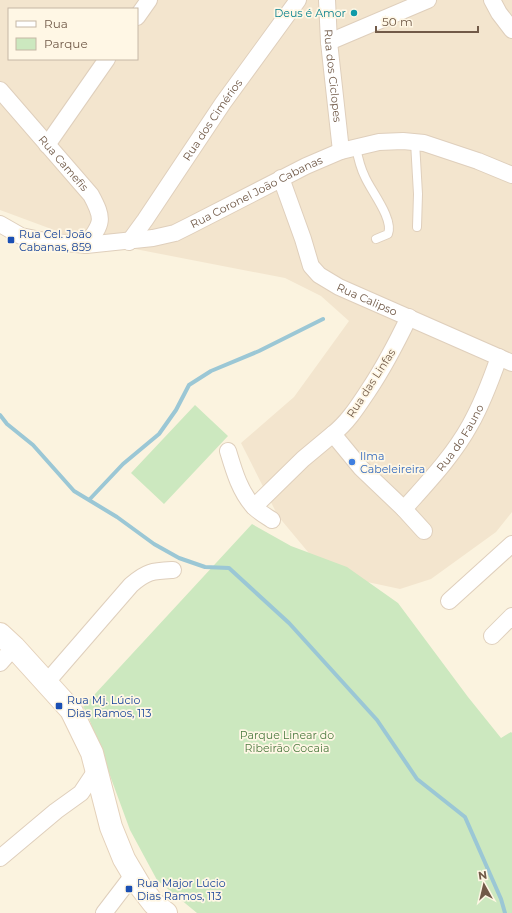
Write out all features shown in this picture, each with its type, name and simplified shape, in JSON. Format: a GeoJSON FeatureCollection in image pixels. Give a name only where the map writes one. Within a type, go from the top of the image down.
{"type":"FeatureCollection","features":[{"type":"Feature","properties":{"kind":"main road"},"geometry":{"type":"LineString","coordinates":[[7,640],[71,710],[92,753],[111,827],[124,859],[133,875],[154,904],[166,913]]}},
{"type":"Feature","properties":{"kind":"street"},"geometry":{"type":"LineString","coordinates":[[138,16],[149,0]]}},
{"type":"Feature","properties":{"kind":"street","name":"Rua dos Cimérios"},"geometry":{"type":"LineString","coordinates":[[129,242],[223,103],[298,0]]}},
{"type":"Feature","properties":{"kind":"street","name":"Rua dos Ciclopes"},"geometry":{"type":"LineString","coordinates":[[327,0],[329,42],[340,151]]}},
{"type":"Feature","properties":{"kind":"street"},"geometry":{"type":"LineString","coordinates":[[329,42],[428,0]]}},
{"type":"Feature","properties":{"kind":"street"},"geometry":{"type":"LineString","coordinates":[[492,0],[499,13],[512,30]]}},
{"type":"Feature","properties":{"kind":"street"},"geometry":{"type":"LineString","coordinates":[[47,145],[106,60]]}},
{"type":"Feature","properties":{"kind":"street","name":"Rua Camefis"},"geometry":{"type":"LineString","coordinates":[[0,90],[91,195],[99,209],[101,218],[98,230],[86,245]]}},
{"type":"Feature","properties":{"kind":"street","name":"Rua Coronel João Cabanas"},"geometry":{"type":"LineString","coordinates":[[0,224],[21,236],[45,241],[86,245],[129,242],[153,238],[175,233],[281,178],[340,151],[380,142],[424,143],[512,175]]}},
{"type":"Feature","properties":{"kind":"street","name":"Rua Calipso"},"geometry":{"type":"LineString","coordinates":[[281,178],[295,214],[311,266],[314,270],[339,287],[506,360]]}},
{"type":"Feature","properties":{"kind":"street","name":"Rua das Linfas"},"geometry":{"type":"LineString","coordinates":[[254,507],[303,459],[343,425],[364,398],[383,368],[409,317]]}},
{"type":"Feature","properties":{"kind":"street","name":"Rua do Fauno"},"geometry":{"type":"LineString","coordinates":[[404,508],[435,474],[457,445],[471,424],[506,360]]}},
{"type":"Feature","properties":{"kind":"street"},"geometry":{"type":"LineString","coordinates":[[333,434],[361,468],[404,508],[424,531]]}},
{"type":"Feature","properties":{"kind":"street"},"geometry":{"type":"LineString","coordinates":[[228,451],[239,483],[254,507],[272,520]]}},
{"type":"Feature","properties":{"kind":"street"},"geometry":{"type":"LineString","coordinates":[[449,601],[512,544]]}},
{"type":"Feature","properties":{"kind":"street"},"geometry":{"type":"LineString","coordinates":[[46,683],[131,585],[143,575],[154,571],[173,570]]}},
{"type":"Feature","properties":{"kind":"street"},"geometry":{"type":"LineString","coordinates":[[492,636],[512,616]]}},
{"type":"Feature","properties":{"kind":"street"},"geometry":{"type":"LineString","coordinates":[[0,663],[7,640]]}},
{"type":"Feature","properties":{"kind":"street"},"geometry":{"type":"LineString","coordinates":[[0,858],[81,793],[97,769]]}},
{"type":"Feature","properties":{"kind":"street"},"geometry":{"type":"LineString","coordinates":[[81,793],[104,796]]}},
{"type":"Feature","properties":{"kind":"street"},"geometry":{"type":"LineString","coordinates":[[104,913],[133,875]]}},
{"type":"Feature","properties":{"kind":"lane"},"geometry":{"type":"LineString","coordinates":[[415,142],[418,194],[417,227]]}},
{"type":"Feature","properties":{"kind":"lane"},"geometry":{"type":"LineString","coordinates":[[356,147],[358,162],[371,190],[380,203],[389,227],[388,234],[376,239]]}},
{"type":"Feature","properties":{"kind":"shaded area"},"geometry":{"type":"Polygon","coordinates":[[[0,0],[512,0],[512,512],[496,532],[431,579],[400,589],[358,580],[313,558],[278,516],[241,443],[294,397],[349,321],[321,296],[285,278],[73,237],[0,210],[0,0]]]}},
{"type":"Feature","properties":{"kind":"green space"},"geometry":{"type":"Polygon","coordinates":[[[195,405],[228,436],[164,504],[131,473],[195,405]]]}},
{"type":"Feature","properties":{"kind":"green space","name":"Parque Linear do Ribeirão Cocaia"},"geometry":{"type":"Polygon","coordinates":[[[252,524],[291,546],[347,567],[398,603],[468,697],[501,738],[511,732],[512,733],[512,913],[197,913],[157,880],[130,830],[87,713],[83,707],[252,524]]]}},
{"type":"Feature","properties":{"kind":"waterway"},"geometry":{"type":"LineString","coordinates":[[89,500],[123,464],[159,434],[176,410],[189,385],[211,371],[259,351],[323,319]]}},
{"type":"Feature","properties":{"kind":"waterway"},"geometry":{"type":"LineString","coordinates":[[0,415],[7,424],[33,445],[74,491],[117,517],[154,544],[179,558],[205,567],[229,568],[289,623],[377,720],[417,779],[465,817],[501,899],[505,913]]}},
{"type":"Feature","properties":{"kind":"place","name":"Deus é Amor"},"geometry":{"type":"Point","coordinates":[354,13]}},
{"type":"Feature","properties":{"kind":"place","name":"Rua Cel. João Cabanas, 859"},"geometry":{"type":"Point","coordinates":[11,240]}},
{"type":"Feature","properties":{"kind":"place","name":"Ilma Cabeleireira"},"geometry":{"type":"Point","coordinates":[352,462]}},
{"type":"Feature","properties":{"kind":"place","name":"Rua Mj. Lúcio Dias Ramos, 113"},"geometry":{"type":"Point","coordinates":[59,706]}},
{"type":"Feature","properties":{"kind":"place","name":"Rua Major Lúcio Dias Ramos, 113"},"geometry":{"type":"Point","coordinates":[129,889]}}]}
